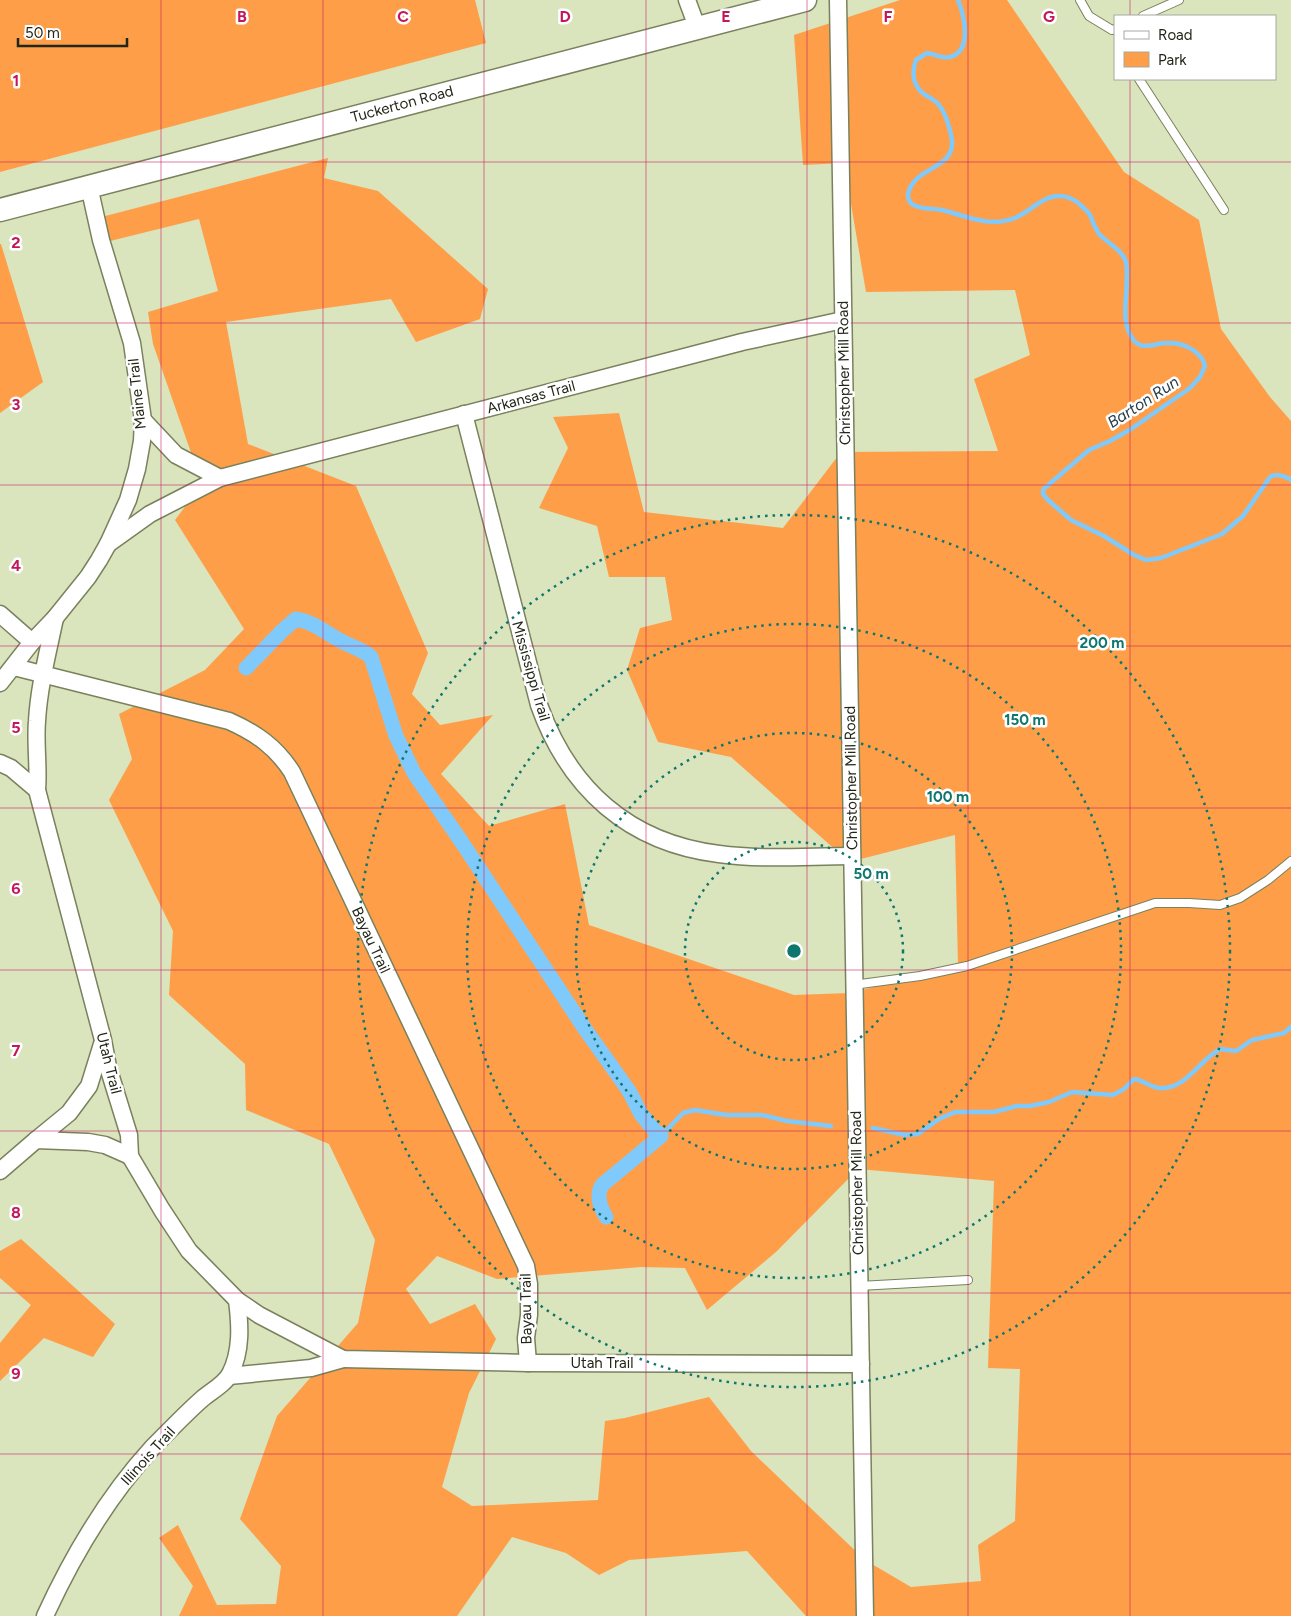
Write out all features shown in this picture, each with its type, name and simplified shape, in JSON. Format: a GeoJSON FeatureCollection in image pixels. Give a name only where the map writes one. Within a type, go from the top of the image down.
{"type":"FeatureCollection","features":[{"type":"Feature","properties":{"kind":"main road","name":"Tuckerton Road"},"geometry":{"type":"LineString","coordinates":[[0,210],[804,0]]}},
{"type":"Feature","properties":{"kind":"street"},"geometry":{"type":"LineString","coordinates":[[687,0],[697,27]]}},
{"type":"Feature","properties":{"kind":"street","name":"Christopher Mill Road"},"geometry":{"type":"LineString","coordinates":[[838,0],[865,1616]]}},
{"type":"Feature","properties":{"kind":"street","name":"Maine Trail"},"geometry":{"type":"LineString","coordinates":[[0,683],[32,642],[55,618],[88,577],[108,544],[128,500],[137,469],[142,441],[143,420],[130,332],[101,240],[89,186]]}},
{"type":"Feature","properties":{"kind":"street","name":"Arkansas Trail"},"geometry":{"type":"LineString","coordinates":[[108,544],[150,514],[220,478],[742,342],[843,320]]}},
{"type":"Feature","properties":{"kind":"street","name":"Mississippi Trail"},"geometry":{"type":"LineString","coordinates":[[464,414],[539,705],[549,732],[560,752],[586,788],[612,812],[646,834],[694,850],[733,856],[852,856]]}},
{"type":"Feature","properties":{"kind":"street"},"geometry":{"type":"LineString","coordinates":[[143,420],[176,455],[220,478]]}},
{"type":"Feature","properties":{"kind":"street"},"geometry":{"type":"LineString","coordinates":[[0,614],[32,642]]}},
{"type":"Feature","properties":{"kind":"street","name":"Utah Trail"},"geometry":{"type":"LineString","coordinates":[[55,618],[43,675],[37,718],[36,748],[39,771],[37,790],[103,1040],[108,1067],[129,1135],[130,1156],[189,1251],[237,1300],[260,1315],[343,1359]]}},
{"type":"Feature","properties":{"kind":"street"},"geometry":{"type":"LineString","coordinates":[[14,667],[43,675]]}},
{"type":"Feature","properties":{"kind":"street","name":"Bayau Trail"},"geometry":{"type":"LineString","coordinates":[[43,675],[229,722],[259,736],[283,758],[292,772],[526,1266],[529,1284],[529,1315],[526,1338],[528,1363]]}},
{"type":"Feature","properties":{"kind":"street"},"geometry":{"type":"LineString","coordinates":[[0,763],[11,768],[37,790]]}},
{"type":"Feature","properties":{"kind":"street"},"geometry":{"type":"LineString","coordinates":[[0,1171],[68,1113],[88,1086],[103,1040]]}},
{"type":"Feature","properties":{"kind":"street"},"geometry":{"type":"LineString","coordinates":[[36,1140],[88,1142],[105,1145],[130,1156]]}},
{"type":"Feature","properties":{"kind":"street"},"geometry":{"type":"LineString","coordinates":[[229,1376],[239,1342],[240,1324],[237,1300]]}},
{"type":"Feature","properties":{"kind":"street","name":"Utah Trail"},"geometry":{"type":"LineString","coordinates":[[229,1376],[311,1368],[343,1359],[528,1363],[861,1364]]}},
{"type":"Feature","properties":{"kind":"street","name":"Illinois Trail"},"geometry":{"type":"LineString","coordinates":[[45,1616],[93,1526],[123,1483],[156,1445],[200,1400],[229,1376]]}},
{"type":"Feature","properties":{"kind":"lane"},"geometry":{"type":"LineString","coordinates":[[1080,0],[1089,16],[1114,32]]}},
{"type":"Feature","properties":{"kind":"lane"},"geometry":{"type":"LineString","coordinates":[[1145,15],[1179,0]]}},
{"type":"Feature","properties":{"kind":"lane"},"geometry":{"type":"LineString","coordinates":[[1140,80],[1224,210]]}},
{"type":"Feature","properties":{"kind":"lane"},"geometry":{"type":"LineString","coordinates":[[853,984],[920,976],[967,966],[1155,903],[1220,905],[1240,898],[1268,880],[1291,861]]}},
{"type":"Feature","properties":{"kind":"lane"},"geometry":{"type":"LineString","coordinates":[[859,1286],[968,1280]]}},
{"type":"Feature","properties":{"kind":"green space"},"geometry":{"type":"Polygon","coordinates":[[[0,0],[475,0],[486,43],[0,172],[0,0]]]}},
{"type":"Feature","properties":{"kind":"green space"},"geometry":{"type":"Polygon","coordinates":[[[900,0],[1007,0],[1124,172],[1199,220],[1221,329],[1270,397],[1291,421],[1291,1616],[806,1616],[747,1551],[629,1560],[599,1575],[566,1553],[512,1537],[457,1616],[179,1616],[193,1586],[159,1538],[178,1525],[217,1605],[276,1604],[281,1566],[240,1519],[277,1416],[358,1323],[375,1240],[329,1144],[246,1110],[245,1064],[169,995],[173,931],[109,800],[132,759],[119,714],[205,670],[244,629],[175,520],[202,484],[153,344],[148,312],[218,291],[199,219],[98,244],[90,220],[328,158],[324,178],[378,191],[488,289],[480,319],[416,342],[391,299],[226,322],[248,444],[356,486],[428,653],[412,694],[440,725],[493,715],[441,774],[489,826],[565,804],[589,925],[794,995],[850,993],[958,966],[955,835],[849,862],[731,757],[658,742],[627,670],[640,628],[672,620],[665,577],[609,577],[597,526],[539,508],[568,448],[553,417],[619,413],[644,512],[783,528],[841,452],[998,451],[974,379],[1030,355],[1015,290],[866,292],[844,163],[803,165],[794,35],[900,0]],[[858,1169],[776,1252],[707,1310],[685,1268],[641,1267],[497,1279],[437,1256],[406,1289],[430,1324],[475,1304],[496,1339],[469,1393],[442,1487],[472,1506],[598,1500],[605,1421],[625,1418],[709,1397],[751,1451],[865,1560],[911,1587],[981,1581],[978,1545],[1015,1521],[1020,1369],[988,1368],[994,1181],[858,1169]]]}},
{"type":"Feature","properties":{"kind":"green space"},"geometry":{"type":"Polygon","coordinates":[[[0,244],[43,382],[0,413],[0,244]]]}},
{"type":"Feature","properties":{"kind":"green space"},"geometry":{"type":"Polygon","coordinates":[[[21,1239],[115,1324],[93,1357],[44,1338],[0,1381],[0,1343],[31,1305],[0,1278],[0,1251],[21,1239]]]}},
{"type":"Feature","properties":{"kind":"waterway","name":"Barton Run"},"geometry":{"type":"LineString","coordinates":[[958,0],[963,14],[965,32],[962,48],[950,57],[927,53],[916,60],[914,70],[916,85],[922,93],[937,102],[944,113],[952,141],[951,150],[947,158],[918,178],[912,185],[908,194],[910,202],[919,207],[996,222],[1015,218],[1042,201],[1053,197],[1063,196],[1070,198],[1089,213],[1100,235],[1119,251],[1126,262],[1125,315],[1129,332],[1134,341],[1143,346],[1172,343],[1190,348],[1203,360],[1205,366],[1200,377],[1190,388],[1131,429],[1089,450],[1047,486],[1043,490],[1043,494],[1071,520],[1146,560],[1161,558],[1222,534],[1243,516],[1270,477],[1275,475],[1291,480]]}},
{"type":"Feature","properties":{"kind":"waterway"},"geometry":{"type":"LineString","coordinates":[[246,668],[296,619],[315,625],[371,657],[396,736],[414,773],[585,1029],[629,1091],[641,1114],[661,1136],[602,1185],[599,1193],[602,1209],[606,1217]]}},
{"type":"Feature","properties":{"kind":"waterway"},"geometry":{"type":"LineString","coordinates":[[873,1128],[905,1135],[918,1134],[939,1119],[955,1112],[994,1112],[1017,1106],[1030,1106],[1049,1102],[1072,1092],[1113,1095],[1124,1089],[1134,1079],[1159,1088],[1168,1087],[1184,1080],[1220,1049],[1236,1051],[1252,1040],[1284,1033],[1291,1027]]}},
{"type":"Feature","properties":{"kind":"waterway"},"geometry":{"type":"LineString","coordinates":[[661,1136],[683,1113],[695,1110],[726,1115],[762,1115],[787,1121],[831,1126]]}}]}
